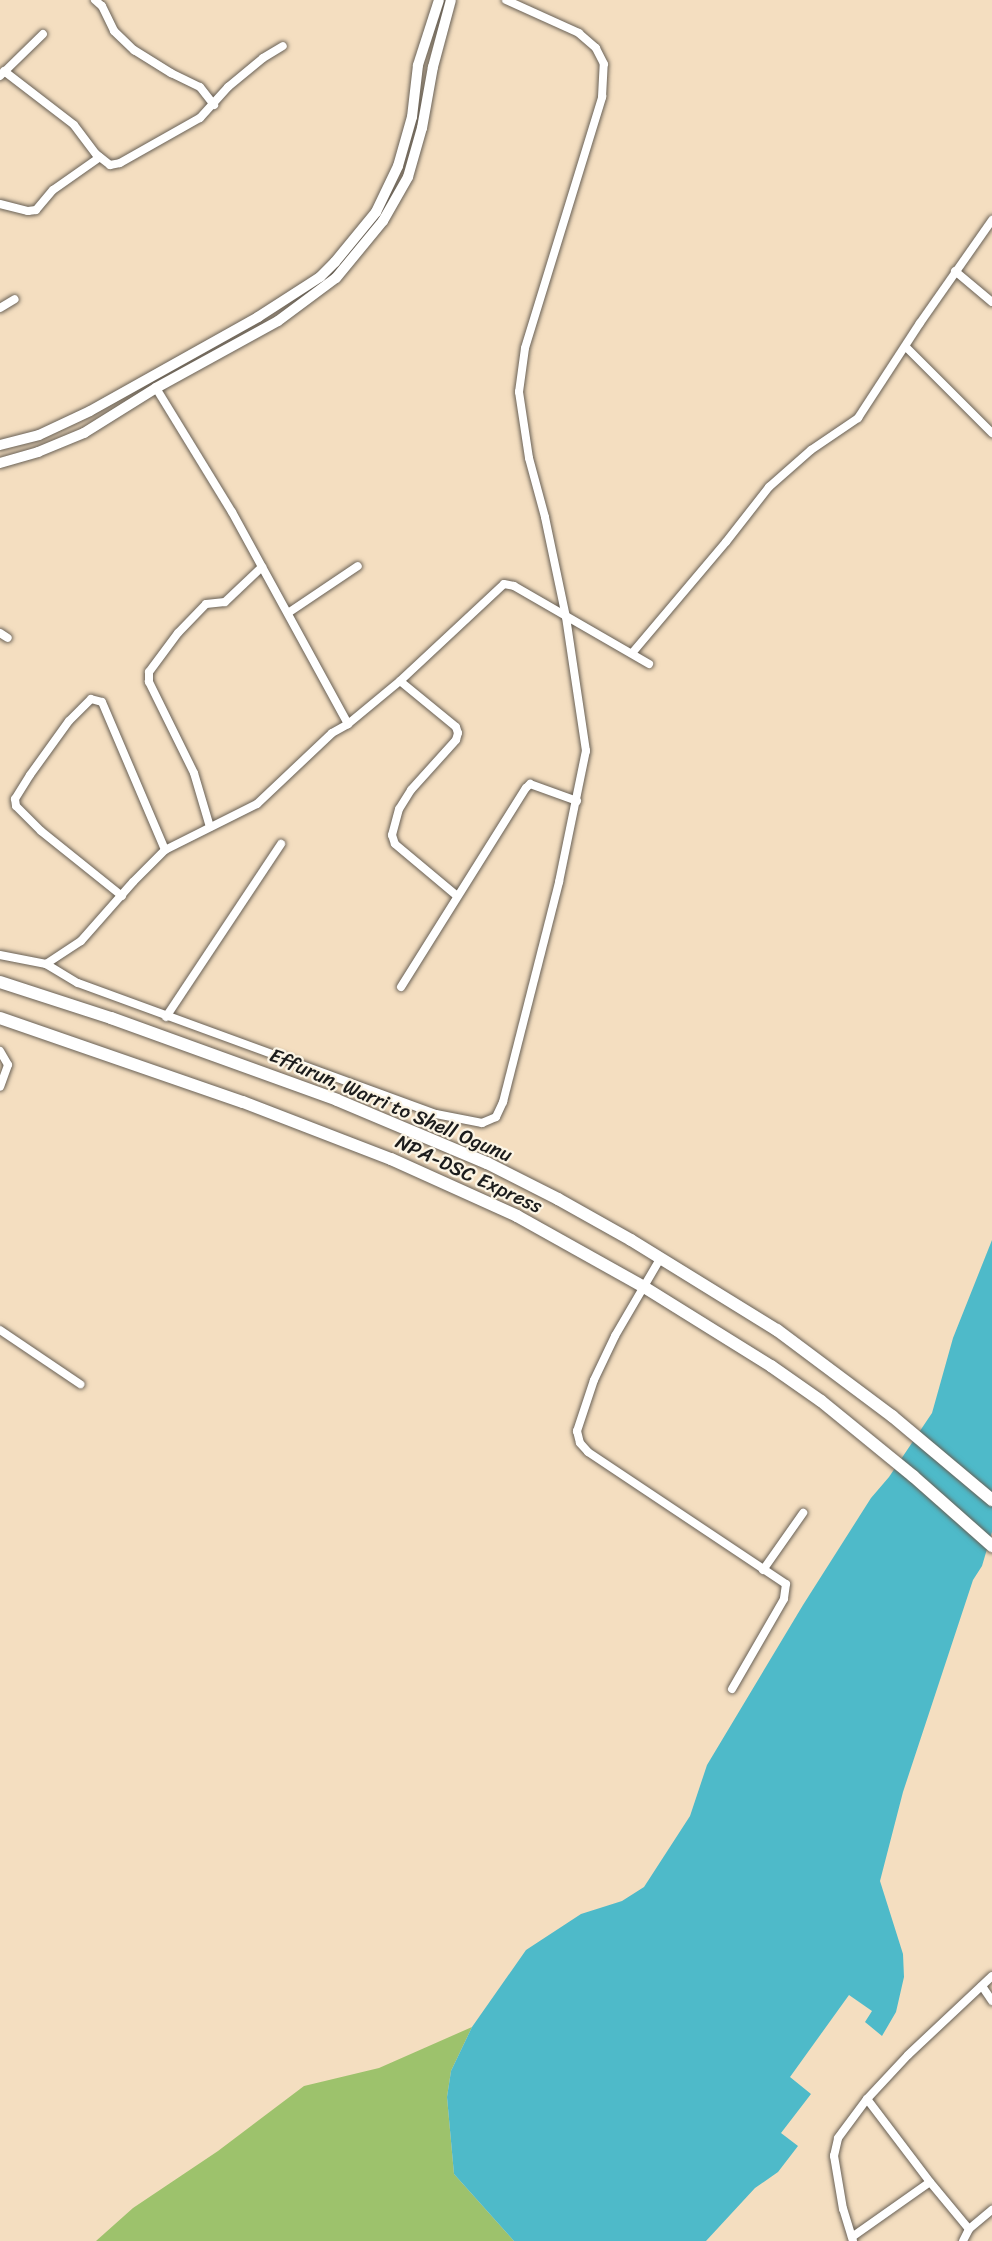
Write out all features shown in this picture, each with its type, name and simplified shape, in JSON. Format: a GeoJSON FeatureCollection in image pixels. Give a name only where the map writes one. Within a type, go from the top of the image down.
{"type":"FeatureCollection","features":[{"type":"Feature","properties":{"kind":"main road"},"geometry":{"type":"LineString","coordinates":[[0,445],[39,435],[90,411],[258,317],[327,270],[363,230],[391,182],[406,144],[418,65],[439,0]]}},
{"type":"Feature","properties":{"kind":"main road"},"geometry":{"type":"LineString","coordinates":[[0,463],[38,452],[76,437],[156,388],[278,321],[306,303],[336,278],[367,244],[397,200],[411,166],[422,128],[433,67],[451,0]]}},
{"type":"Feature","properties":{"kind":"main road","name":"Effurun, Warri to Shell Ogunu"},"geometry":{"type":"LineString","coordinates":[[0,982],[240,1064],[417,1132],[558,1199],[777,1330],[892,1416],[992,1500]]}},
{"type":"Feature","properties":{"kind":"main road","name":"NPA-DSC Express"},"geometry":{"type":"LineString","coordinates":[[0,1018],[243,1102],[391,1159],[517,1216],[644,1287],[771,1366],[820,1401],[913,1476],[988,1543]]}},
{"type":"Feature","properties":{"kind":"street"},"geometry":{"type":"LineString","coordinates":[[95,0],[102,6],[114,31],[134,50],[171,74],[200,87],[214,105]]}},
{"type":"Feature","properties":{"kind":"street"},"geometry":{"type":"LineString","coordinates":[[0,955],[46,964],[78,983],[166,1017],[436,1114],[482,1123],[496,1117],[503,1102],[559,882],[586,751],[566,617],[545,517],[529,458],[519,392],[525,348],[602,98],[604,64],[596,48],[579,33],[506,0]]}},
{"type":"Feature","properties":{"kind":"street"},"geometry":{"type":"LineString","coordinates":[[43,34],[2,73],[74,125],[100,157],[110,165],[120,163],[176,134],[200,118],[228,87],[283,46]]}},
{"type":"Feature","properties":{"kind":"street"},"geometry":{"type":"LineString","coordinates":[[0,204],[28,211],[36,210],[53,190],[100,157]]}},
{"type":"Feature","properties":{"kind":"street"},"geometry":{"type":"LineString","coordinates":[[633,652],[726,542],[769,487],[811,450],[858,418],[955,271],[992,220]]}},
{"type":"Feature","properties":{"kind":"street"},"geometry":{"type":"LineString","coordinates":[[955,271],[992,302]]}},
{"type":"Feature","properties":{"kind":"street"},"geometry":{"type":"LineString","coordinates":[[0,308],[15,299]]}},
{"type":"Feature","properties":{"kind":"street"},"geometry":{"type":"LineString","coordinates":[[906,347],[992,433]]}},
{"type":"Feature","properties":{"kind":"street"},"geometry":{"type":"LineString","coordinates":[[156,388],[232,512],[348,724]]}},
{"type":"Feature","properties":{"kind":"street"},"geometry":{"type":"LineString","coordinates":[[288,613],[358,566]]}},
{"type":"Feature","properties":{"kind":"street"},"geometry":{"type":"LineString","coordinates":[[210,827],[194,773],[149,682],[149,672],[178,633],[206,604],[225,602],[262,567]]}},
{"type":"Feature","properties":{"kind":"street"},"geometry":{"type":"LineString","coordinates":[[46,964],[81,941],[133,882],[165,850],[257,804],[332,733],[348,724],[400,681],[504,584],[514,586],[566,617],[633,652],[649,664]]}},
{"type":"Feature","properties":{"kind":"street"},"geometry":{"type":"LineString","coordinates":[[0,633],[8,638]]}},
{"type":"Feature","properties":{"kind":"street"},"geometry":{"type":"LineString","coordinates":[[400,681],[456,727],[458,733],[456,741],[411,790],[399,808],[392,835],[395,844],[404,854],[456,896]]}},
{"type":"Feature","properties":{"kind":"street"},"geometry":{"type":"LineString","coordinates":[[122,896],[41,831],[16,806],[15,799],[30,775],[69,722],[91,699],[102,702],[165,850]]}},
{"type":"Feature","properties":{"kind":"street"},"geometry":{"type":"LineString","coordinates":[[400,987],[456,896],[530,784],[577,801]]}},
{"type":"Feature","properties":{"kind":"street"},"geometry":{"type":"LineString","coordinates":[[166,1017],[281,844]]}},
{"type":"Feature","properties":{"kind":"street"},"geometry":{"type":"LineString","coordinates":[[0,1051],[8,1065],[0,1087]]}},
{"type":"Feature","properties":{"kind":"street"},"geometry":{"type":"LineString","coordinates":[[660,1259],[615,1336],[594,1380],[577,1431],[580,1443],[588,1452],[786,1584],[787,1592],[732,1689]]}},
{"type":"Feature","properties":{"kind":"street"},"geometry":{"type":"LineString","coordinates":[[0,1329],[80,1384]]}},
{"type":"Feature","properties":{"kind":"street"},"geometry":{"type":"LineString","coordinates":[[763,1570],[803,1513]]}},
{"type":"Feature","properties":{"kind":"street"},"geometry":{"type":"LineString","coordinates":[[930,2182],[853,2239],[843,2210],[834,2156],[838,2138],[867,2099],[908,2055],[992,1976]]}},
{"type":"Feature","properties":{"kind":"street"},"geometry":{"type":"LineString","coordinates":[[982,1986],[992,2001]]}},
{"type":"Feature","properties":{"kind":"street"},"geometry":{"type":"LineString","coordinates":[[867,2099],[969,2229]]}},
{"type":"Feature","properties":{"kind":"street"},"geometry":{"type":"LineString","coordinates":[[963,2241],[969,2229],[992,2210]]}},
{"type":"Feature","properties":{"kind":"green space"},"geometry":{"type":"Polygon","coordinates":[[[472,2027],[451,2071],[447,2097],[454,2174],[514,2241],[96,2241],[133,2208],[218,2151],[304,2086],[379,2068],[472,2027]]]}},
{"type":"Feature","properties":{"kind":"water"},"geometry":{"type":"Polygon","coordinates":[[[992,1240],[992,1532],[982,1566],[973,1580],[903,1792],[880,1881],[903,1954],[904,1977],[896,2012],[882,2036],[865,2022],[872,2011],[849,1995],[790,2077],[811,2094],[781,2133],[798,2146],[778,2172],[755,2188],[706,2241],[514,2241],[454,2174],[447,2097],[451,2071],[472,2027],[526,1950],[581,1914],[622,1901],[644,1887],[690,1816],[707,1765],[803,1605],[871,1498],[889,1477],[932,1413],[953,1338],[992,1240]]]}}]}
